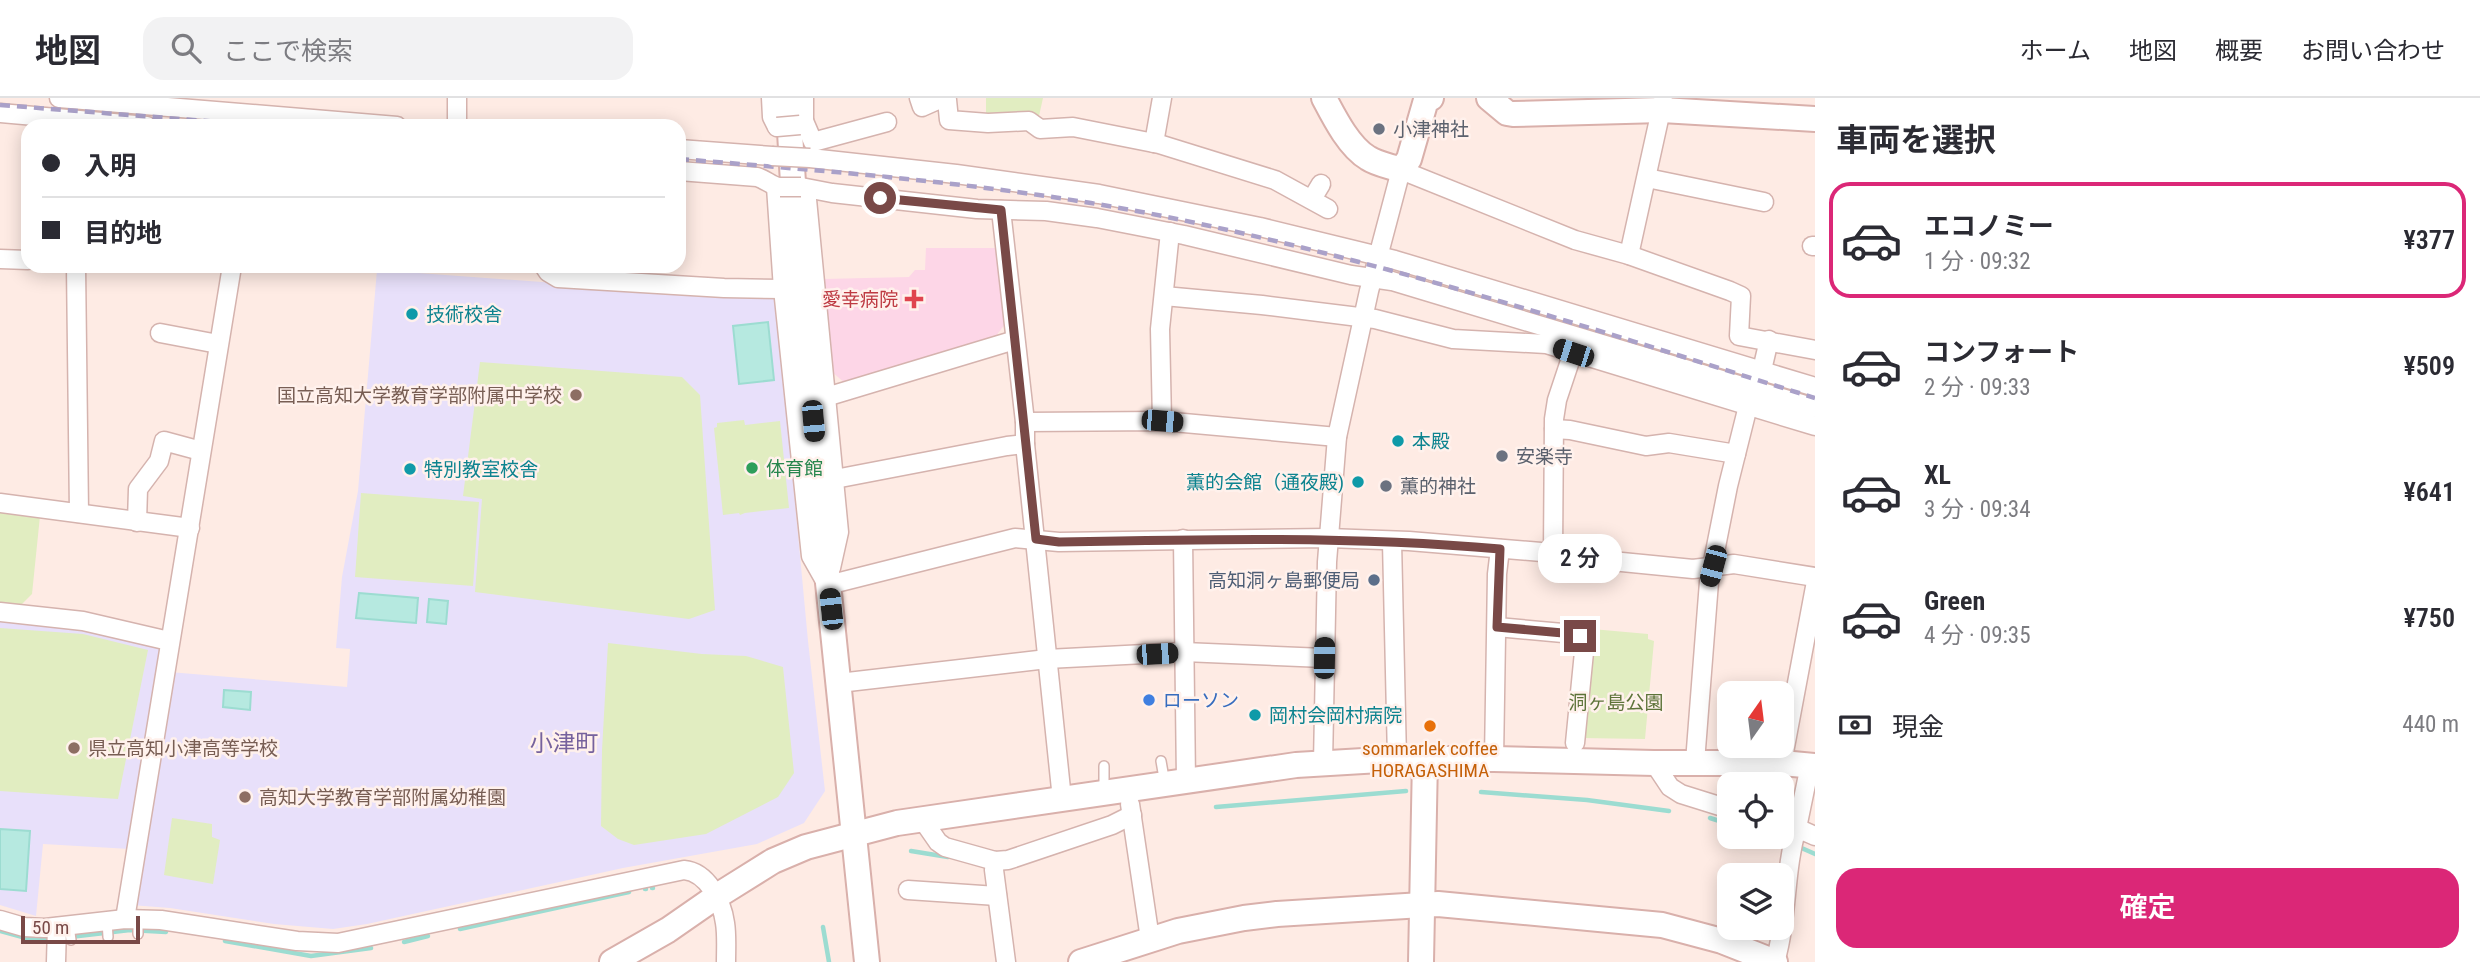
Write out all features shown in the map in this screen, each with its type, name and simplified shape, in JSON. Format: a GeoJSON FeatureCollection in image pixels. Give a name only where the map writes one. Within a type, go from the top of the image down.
{"type":"FeatureCollection","features":[{"type":"Feature","properties":{"kind":"street"},"geometry":{"type":"LineString","coordinates":[[59,98],[168,103],[327,119]]}},
{"type":"Feature","properties":{"kind":"street"},"geometry":{"type":"LineString","coordinates":[[457,98],[457,119]]}},
{"type":"Feature","properties":{"kind":"street"},"geometry":{"type":"LineString","coordinates":[[771,98],[772,117],[777,127],[802,123]]}},
{"type":"Feature","properties":{"kind":"street"},"geometry":{"type":"LineString","coordinates":[[788,98],[794,200],[828,584],[867,962]]}},
{"type":"Feature","properties":{"kind":"street"},"geometry":{"type":"LineString","coordinates":[[804,98],[802,123],[813,142],[887,122]]}},
{"type":"Feature","properties":{"kind":"street"},"geometry":{"type":"LineString","coordinates":[[919,98],[922,107],[940,99],[947,100],[949,120],[988,123],[1029,121],[1041,129],[1073,127],[1154,143],[1316,192],[1328,209]]}},
{"type":"Feature","properties":{"kind":"street"},"geometry":{"type":"LineString","coordinates":[[1154,143],[1162,98]]}},
{"type":"Feature","properties":{"kind":"street"},"geometry":{"type":"LineString","coordinates":[[1324,98],[1360,153],[1376,162],[1574,240],[1629,255],[1741,296],[1739,335],[1815,350]]}},
{"type":"Feature","properties":{"kind":"street"},"geometry":{"type":"LineString","coordinates":[[1489,98],[1507,113],[1513,114],[1662,104],[1815,119]]}},
{"type":"Feature","properties":{"kind":"street"},"geometry":{"type":"LineString","coordinates":[[1323,763],[1328,538],[1337,437],[1372,278],[1401,170],[1409,159],[1427,99]]}},
{"type":"Feature","properties":{"kind":"street"},"geometry":{"type":"LineString","coordinates":[[1629,255],[1662,104]]}},
{"type":"Feature","properties":{"kind":"street"},"geometry":{"type":"LineString","coordinates":[[0,113],[46,119]]}},
{"type":"Feature","properties":{"kind":"street"},"geometry":{"type":"LineString","coordinates":[[686,150],[810,158],[957,174],[1111,196],[1260,227],[1378,256],[1815,387]]}},
{"type":"Feature","properties":{"kind":"street"},"geometry":{"type":"LineString","coordinates":[[686,171],[757,177],[778,187],[964,208],[1046,211],[1170,232],[1392,281],[1576,345],[1752,398],[1815,426]]}},
{"type":"Feature","properties":{"kind":"street"},"geometry":{"type":"LineString","coordinates":[[1647,178],[1764,202]]}},
{"type":"Feature","properties":{"kind":"street"},"geometry":{"type":"LineString","coordinates":[[778,187],[783,289],[811,556],[828,584]]}},
{"type":"Feature","properties":{"kind":"street"},"geometry":{"type":"LineString","coordinates":[[804,188],[839,532],[828,584]]}},
{"type":"Feature","properties":{"kind":"street"},"geometry":{"type":"LineString","coordinates":[[1001,210],[1025,422],[1047,659],[1058,708],[1062,799]]}},
{"type":"Feature","properties":{"kind":"street"},"geometry":{"type":"LineString","coordinates":[[1162,421],[1160,329],[1170,232]]}},
{"type":"Feature","properties":{"kind":"street"},"geometry":{"type":"LineString","coordinates":[[0,259],[21,260]]}},
{"type":"Feature","properties":{"kind":"street"},"geometry":{"type":"LineString","coordinates":[[76,273],[79,513]]}},
{"type":"Feature","properties":{"kind":"street"},"geometry":{"type":"LineString","coordinates":[[123,927],[231,273]]}},
{"type":"Feature","properties":{"kind":"street"},"geometry":{"type":"LineString","coordinates":[[550,273],[558,278],[724,289],[783,289]]}},
{"type":"Feature","properties":{"kind":"street"},"geometry":{"type":"LineString","coordinates":[[1164,296],[1363,318],[1453,339],[1576,345]]}},
{"type":"Feature","properties":{"kind":"street"},"geometry":{"type":"LineString","coordinates":[[160,332],[218,344]]}},
{"type":"Feature","properties":{"kind":"street"},"geometry":{"type":"LineString","coordinates":[[826,397],[1015,340]]}},
{"type":"Feature","properties":{"kind":"street"},"geometry":{"type":"LineString","coordinates":[[1695,762],[1709,582],[1736,454],[1769,340]]}},
{"type":"Feature","properties":{"kind":"street"},"geometry":{"type":"LineString","coordinates":[[1553,553],[1554,429],[1557,400],[1576,345]]}},
{"type":"Feature","properties":{"kind":"street"},"geometry":{"type":"LineString","coordinates":[[1752,398],[1815,408]]}},
{"type":"Feature","properties":{"kind":"street"},"geometry":{"type":"LineString","coordinates":[[1025,422],[1162,421],[1337,437]]}},
{"type":"Feature","properties":{"kind":"street"},"geometry":{"type":"LineString","coordinates":[[1554,429],[1646,446],[1669,443],[1736,454]]}},
{"type":"Feature","properties":{"kind":"street"},"geometry":{"type":"LineString","coordinates":[[137,522],[138,489],[159,461],[163,441],[201,451]]}},
{"type":"Feature","properties":{"kind":"street"},"geometry":{"type":"LineString","coordinates":[[835,479],[1025,444]]}},
{"type":"Feature","properties":{"kind":"street"},"geometry":{"type":"LineString","coordinates":[[0,503],[190,528]]}},
{"type":"Feature","properties":{"kind":"street"},"geometry":{"type":"LineString","coordinates":[[828,584],[1014,538],[1059,542],[1328,538],[1553,553],[1693,569],[1734,564],[1815,577]]}},
{"type":"Feature","properties":{"kind":"street"},"geometry":{"type":"LineString","coordinates":[[1170,776],[1184,652],[1183,539]]}},
{"type":"Feature","properties":{"kind":"street"},"geometry":{"type":"LineString","coordinates":[[1392,542],[1397,759]]}},
{"type":"Feature","properties":{"kind":"street"},"geometry":{"type":"LineString","coordinates":[[1494,759],[1500,549]]}},
{"type":"Feature","properties":{"kind":"street"},"geometry":{"type":"LineString","coordinates":[[1782,763],[1815,587]]}},
{"type":"Feature","properties":{"kind":"street"},"geometry":{"type":"LineString","coordinates":[[0,612],[83,621],[169,641]]}},
{"type":"Feature","properties":{"kind":"street"},"geometry":{"type":"LineString","coordinates":[[1497,627],[1574,634],[1585,642],[1575,743]]}},
{"type":"Feature","properties":{"kind":"street"},"geometry":{"type":"LineString","coordinates":[[839,683],[1047,659],[1184,652],[1324,658]]}},
{"type":"Feature","properties":{"kind":"street"},"geometry":{"type":"LineString","coordinates":[[922,819],[945,847],[994,866],[1112,825],[1126,810],[1170,776],[1397,759],[1494,759],[1782,763],[1813,766],[1794,825]]}},
{"type":"Feature","properties":{"kind":"street"},"geometry":{"type":"LineString","coordinates":[[1422,961],[1425,759]]}},
{"type":"Feature","properties":{"kind":"street"},"geometry":{"type":"LineString","coordinates":[[1654,763],[1670,787],[1681,794],[1717,806]]}},
{"type":"Feature","properties":{"kind":"street"},"geometry":{"type":"LineString","coordinates":[[611,962],[668,930],[773,861],[806,846],[855,832],[922,819],[1062,799],[1126,810]]}},
{"type":"Feature","properties":{"kind":"street"},"geometry":{"type":"LineString","coordinates":[[1126,810],[1150,939]]}},
{"type":"Feature","properties":{"kind":"street"},"geometry":{"type":"LineString","coordinates":[[1794,834],[1815,836]]}},
{"type":"Feature","properties":{"kind":"street"},"geometry":{"type":"LineString","coordinates":[[1081,962],[1190,929],[1277,914],[1461,905],[1662,925],[1722,941],[1775,962],[1781,943],[1790,849]]}},
{"type":"Feature","properties":{"kind":"street"},"geometry":{"type":"LineString","coordinates":[[994,866],[1006,962]]}},
{"type":"Feature","properties":{"kind":"street"},"geometry":{"type":"LineString","coordinates":[[0,920],[61,943],[123,927],[208,926],[297,941],[337,954],[692,870],[703,877],[716,896],[725,923],[726,962]]}},
{"type":"Feature","properties":{"kind":"street"},"geometry":{"type":"LineString","coordinates":[[908,890],[997,896]]}},
{"type":"Feature","properties":{"kind":"lane"},"geometry":{"type":"LineString","coordinates":[[1104,766],[1126,810]]}},
{"type":"Feature","properties":{"kind":"shaded area","name":"愛幸病院"},"geometry":{"type":"Polygon","coordinates":[[[926,248],[998,248],[1005,324],[993,340],[845,383],[832,372],[824,279],[909,277],[915,270],[925,270],[926,248]]]}},
{"type":"Feature","properties":{"kind":"shaded area"},"geometry":{"type":"Polygon","coordinates":[[[377,273],[418,273],[776,299],[825,791],[804,823],[757,844],[623,868],[367,924],[333,929],[131,905],[169,672],[347,687],[350,649],[336,648],[342,577],[358,491],[377,273]]]}},
{"type":"Feature","properties":{"kind":"shaded area","name":"県立高知小津高等学校"},"geometry":{"type":"Polygon","coordinates":[[[0,620],[79,627],[161,646],[164,653],[130,849],[43,844],[36,916],[0,905],[0,620]]]}},
{"type":"Feature","properties":{"kind":"green space"},"geometry":{"type":"Polygon","coordinates":[[[986,98],[1043,98],[1039,116],[1019,120],[986,120],[986,98]]]}},
{"type":"Feature","properties":{"kind":"green space"},"geometry":{"type":"Polygon","coordinates":[[[480,362],[682,377],[700,395],[715,610],[689,619],[475,592],[482,499],[463,496],[480,362]]]}},
{"type":"Feature","properties":{"kind":"green space","name":"体育館"},"geometry":{"type":"Polygon","coordinates":[[[744,420],[745,425],[780,421],[789,508],[723,515],[714,428],[717,423],[744,420]]]}},
{"type":"Feature","properties":{"kind":"green space"},"geometry":{"type":"Polygon","coordinates":[[[361,493],[479,502],[473,586],[355,577],[361,493]]]}},
{"type":"Feature","properties":{"kind":"green space"},"geometry":{"type":"Polygon","coordinates":[[[0,510],[40,516],[32,594],[20,606],[0,604],[0,510]]]}},
{"type":"Feature","properties":{"kind":"green space","name":"県立高知小津高等学校"},"geometry":{"type":"Polygon","coordinates":[[[0,628],[83,634],[148,650],[118,799],[0,791],[0,628]]]}},
{"type":"Feature","properties":{"kind":"green space","name":"洞ヶ島公園"},"geometry":{"type":"Polygon","coordinates":[[[1592,629],[1648,634],[1648,639],[1654,641],[1645,739],[1581,738],[1592,629]]]}},
{"type":"Feature","properties":{"kind":"green space"},"geometry":{"type":"Polygon","coordinates":[[[608,643],[702,654],[746,656],[783,667],[794,773],[778,797],[706,834],[634,845],[618,839],[601,826],[608,643]]]}},
{"type":"Feature","properties":{"kind":"green space"},"geometry":{"type":"Polygon","coordinates":[[[172,818],[212,824],[212,837],[220,840],[213,884],[164,875],[172,818]]]}},
{"type":"Feature","properties":{"kind":"water"},"geometry":{"type":"Polygon","coordinates":[[[768,322],[774,380],[739,384],[733,326],[768,322]]]}},
{"type":"Feature","properties":{"kind":"water"},"geometry":{"type":"Polygon","coordinates":[[[359,593],[418,598],[416,623],[356,618],[359,593]]]}},
{"type":"Feature","properties":{"kind":"water"},"geometry":{"type":"Polygon","coordinates":[[[429,599],[448,601],[446,624],[427,622],[429,599]]]}},
{"type":"Feature","properties":{"kind":"water"},"geometry":{"type":"Polygon","coordinates":[[[224,690],[251,692],[250,710],[223,707],[224,690]]]}},
{"type":"Feature","properties":{"kind":"water"},"geometry":{"type":"Polygon","coordinates":[[[0,829],[30,831],[26,891],[0,889],[0,829]]]}},
{"type":"Feature","properties":{"kind":"waterway"},"geometry":{"type":"LineString","coordinates":[[1216,807],[1406,791]]}},
{"type":"Feature","properties":{"kind":"waterway"},"geometry":{"type":"LineString","coordinates":[[1481,792],[1587,800],[1669,811]]}},
{"type":"Feature","properties":{"kind":"waterway"},"geometry":{"type":"LineString","coordinates":[[1710,818],[1717,820]]}},
{"type":"Feature","properties":{"kind":"waterway"},"geometry":{"type":"LineString","coordinates":[[1797,846],[1815,854]]}},
{"type":"Feature","properties":{"kind":"waterway"},"geometry":{"type":"LineString","coordinates":[[911,851],[948,857]]}},
{"type":"Feature","properties":{"kind":"waterway"},"geometry":{"type":"LineString","coordinates":[[460,929],[629,892]]}},
{"type":"Feature","properties":{"kind":"waterway"},"geometry":{"type":"LineString","coordinates":[[823,927],[829,962]]}},
{"type":"Feature","properties":{"kind":"waterway"},"geometry":{"type":"LineString","coordinates":[[70,937],[130,930],[166,932]]}},
{"type":"Feature","properties":{"kind":"waterway"},"geometry":{"type":"LineString","coordinates":[[0,931],[26,938],[51,939]]}},
{"type":"Feature","properties":{"kind":"waterway"},"geometry":{"type":"LineString","coordinates":[[404,942],[428,936]]}},
{"type":"Feature","properties":{"kind":"waterway"},"geometry":{"type":"LineString","coordinates":[[225,941],[311,956],[371,948]]}},
{"type":"Feature","properties":{"kind":"railway"},"geometry":{"type":"LineString","coordinates":[[0,105],[181,119]]}},
{"type":"Feature","properties":{"kind":"railway"},"geometry":{"type":"LineString","coordinates":[[686,160],[939,182],[1068,199],[1196,223],[1430,281],[1815,398]]}},
{"type":"Feature","properties":{"kind":"place","name":"小津神社"},"geometry":{"type":"Point","coordinates":[1379,129]}},
{"type":"Feature","properties":{"kind":"place","name":"愛幸病院"},"geometry":{"type":"Point","coordinates":[914,299]}},
{"type":"Feature","properties":{"kind":"place","name":"技術校舎"},"geometry":{"type":"Point","coordinates":[412,314]}},
{"type":"Feature","properties":{"kind":"place","name":"国立高知大学教育学部附属中学校"},"geometry":{"type":"Point","coordinates":[576,395]}},
{"type":"Feature","properties":{"kind":"place","name":"本殿"},"geometry":{"type":"Point","coordinates":[1398,441]}},
{"type":"Feature","properties":{"kind":"place","name":"安楽寺"},"geometry":{"type":"Point","coordinates":[1502,456]}},
{"type":"Feature","properties":{"kind":"place","name":"体育館"},"geometry":{"type":"Point","coordinates":[752,468]}},
{"type":"Feature","properties":{"kind":"place","name":"特別教室校舎"},"geometry":{"type":"Point","coordinates":[410,469]}},
{"type":"Feature","properties":{"kind":"place","name":"薫的会館（通夜殿)"},"geometry":{"type":"Point","coordinates":[1358,482]}},
{"type":"Feature","properties":{"kind":"place","name":"薫的神社"},"geometry":{"type":"Point","coordinates":[1386,486]}},
{"type":"Feature","properties":{"kind":"place","name":"高知洞ヶ島郵便局"},"geometry":{"type":"Point","coordinates":[1374,580]}},
{"type":"Feature","properties":{"kind":"place","name":"ローソン"},"geometry":{"type":"Point","coordinates":[1149,700]}},
{"type":"Feature","properties":{"kind":"place","name":"岡村会岡村病院"},"geometry":{"type":"Point","coordinates":[1255,715]}},
{"type":"Feature","properties":{"kind":"place","name":"sommarlek coffee HORAGASHIMA"},"geometry":{"type":"Point","coordinates":[1430,726]}},
{"type":"Feature","properties":{"kind":"place","name":"県立高知小津高等学校"},"geometry":{"type":"Point","coordinates":[74,748]}},
{"type":"Feature","properties":{"kind":"place","name":"高知大学教育学部附属幼稚園"},"geometry":{"type":"Point","coordinates":[245,797]}},
{"type":"Feature","properties":{"kind":"district","name":"小津町"},"geometry":{"type":"Point","coordinates":[564,743]}},
{"type":"Feature","properties":{"kind":"route"},"geometry":{"type":"LineString","coordinates":[[880,198],[1001,210],[1036,539],[1059,542],[1328,538],[1409,541],[1500,549],[1497,627],[1580,636]]}}]}
